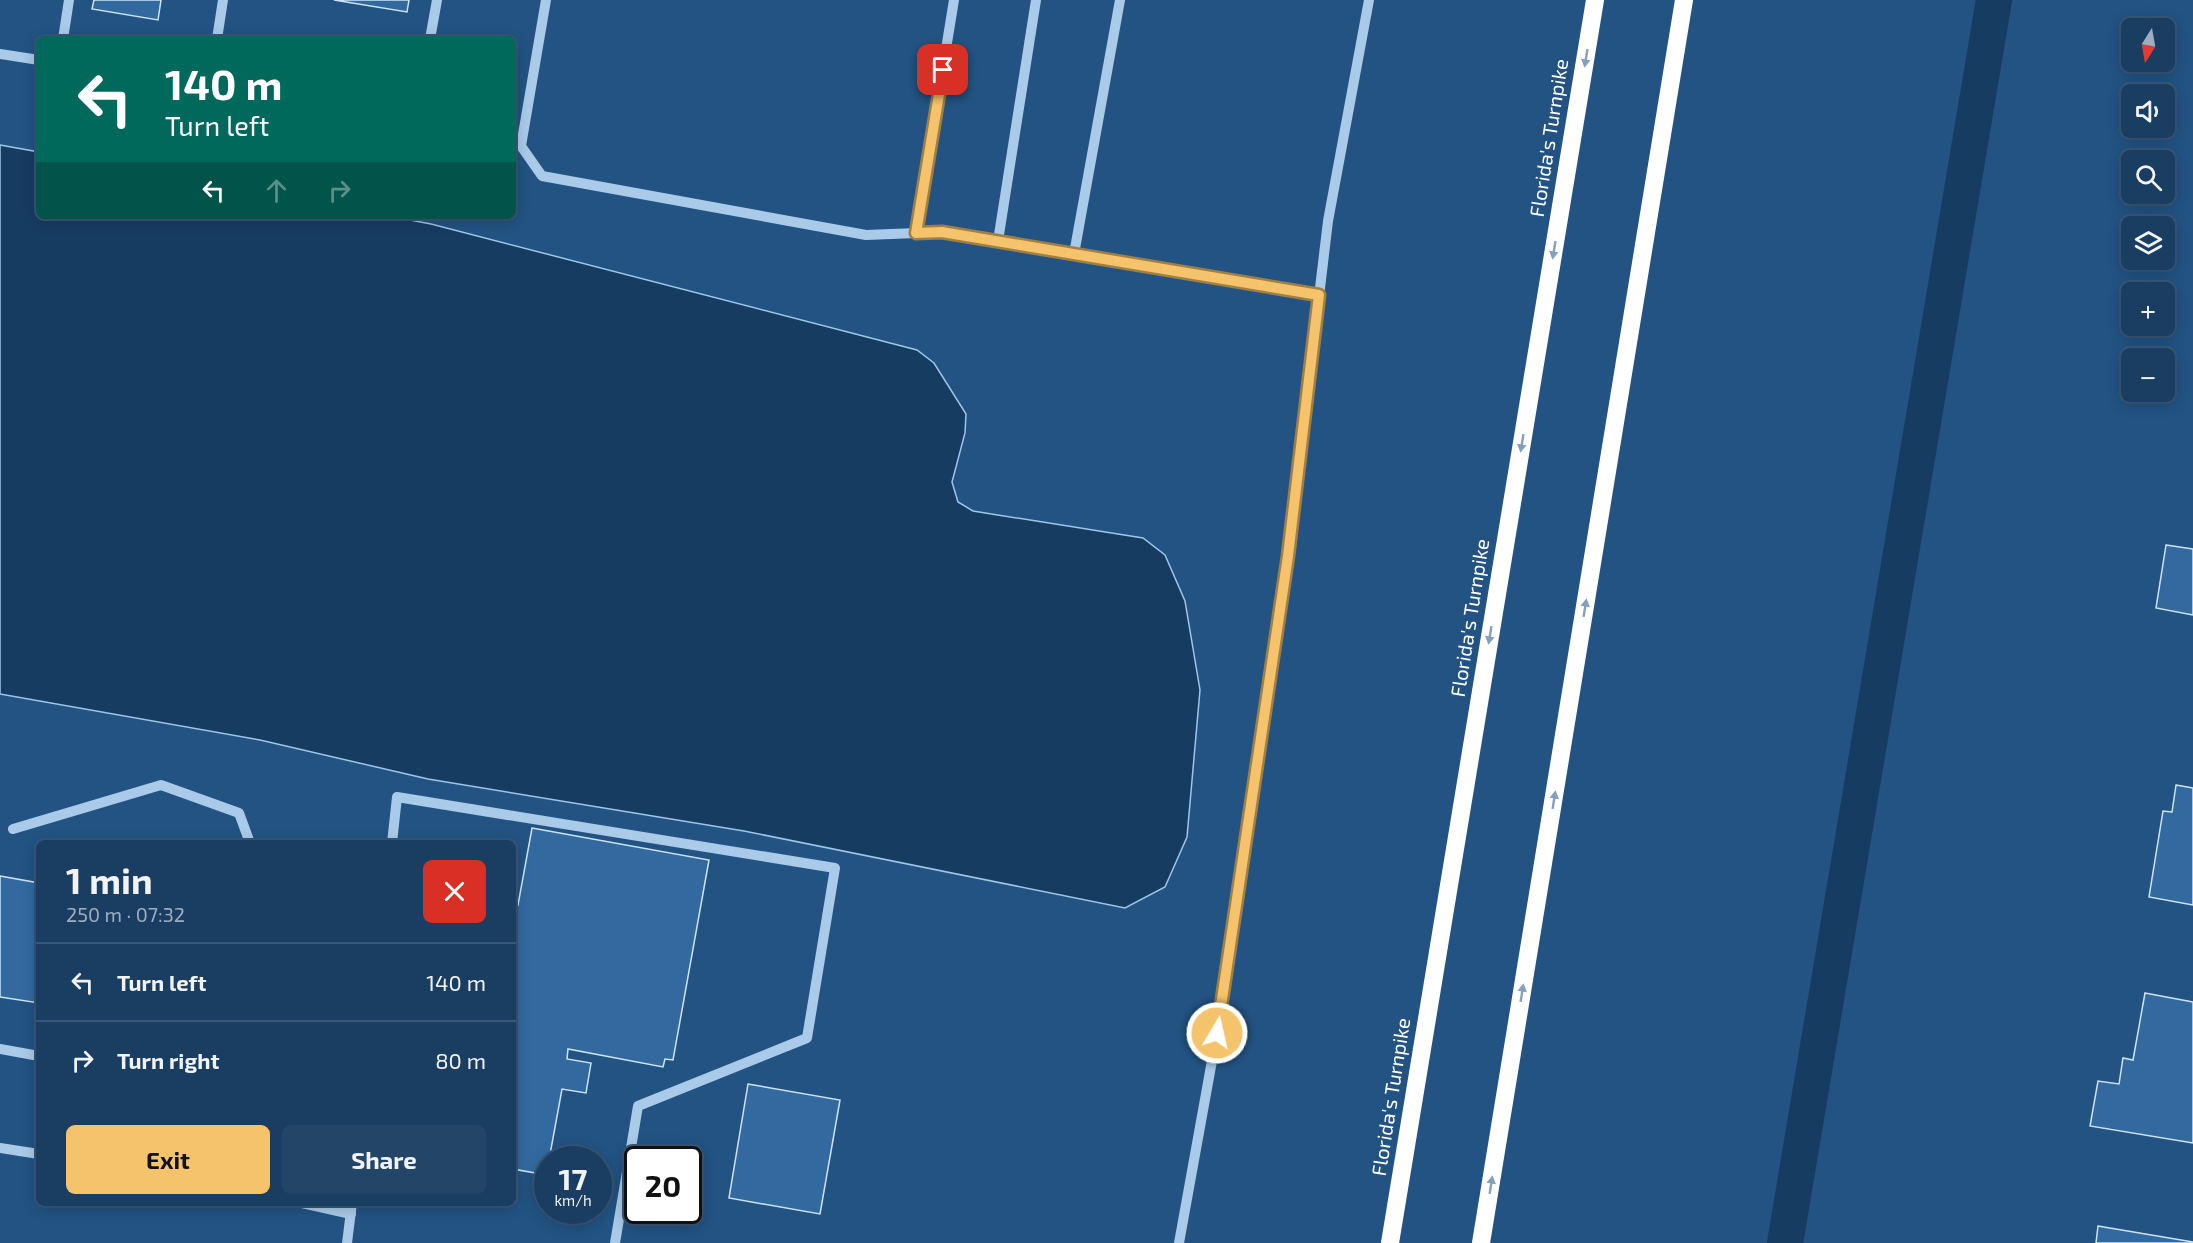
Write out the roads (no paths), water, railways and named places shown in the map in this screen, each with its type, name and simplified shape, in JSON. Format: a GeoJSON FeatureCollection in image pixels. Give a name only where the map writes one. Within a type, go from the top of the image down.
{"type":"FeatureCollection","features":[{"type":"Feature","properties":{"kind":"highway","name":"Florida's Turnpike"},"geometry":{"type":"LineString","coordinates":[[1390,1243],[1595,0]]}},
{"type":"Feature","properties":{"kind":"highway"},"geometry":{"type":"LineString","coordinates":[[1481,1243],[1684,0]]}},
{"type":"Feature","properties":{"kind":"street"},"geometry":{"type":"LineString","coordinates":[[63,36],[69,0]]}},
{"type":"Feature","properties":{"kind":"street"},"geometry":{"type":"LineString","coordinates":[[218,36],[223,0]]}},
{"type":"Feature","properties":{"kind":"street"},"geometry":{"type":"LineString","coordinates":[[431,36],[437,0]]}},
{"type":"Feature","properties":{"kind":"street"},"geometry":{"type":"LineString","coordinates":[[546,0],[520,146],[542,176],[866,235],[942,232],[1319,295]]}},
{"type":"Feature","properties":{"kind":"street"},"geometry":{"type":"LineString","coordinates":[[916,233],[954,0]]}},
{"type":"Feature","properties":{"kind":"street"},"geometry":{"type":"LineString","coordinates":[[998,241],[1036,0]]}},
{"type":"Feature","properties":{"kind":"street"},"geometry":{"type":"LineString","coordinates":[[1074,254],[1120,0]]}},
{"type":"Feature","properties":{"kind":"street"},"geometry":{"type":"LineString","coordinates":[[1179,1243],[1217,1033],[1288,556],[1328,221],[1369,0]]}},
{"type":"Feature","properties":{"kind":"street"},"geometry":{"type":"LineString","coordinates":[[0,54],[36,60]]}},
{"type":"Feature","properties":{"kind":"street"},"geometry":{"type":"LineString","coordinates":[[13,829],[161,785],[239,813],[249,840]]}},
{"type":"Feature","properties":{"kind":"street"},"geometry":{"type":"LineString","coordinates":[[392,840],[397,797],[836,868],[807,1038],[638,1106],[615,1243]]}},
{"type":"Feature","properties":{"kind":"street"},"geometry":{"type":"LineString","coordinates":[[0,1049],[36,1055]]}},
{"type":"Feature","properties":{"kind":"street"},"geometry":{"type":"LineString","coordinates":[[0,1148],[36,1154]]}},
{"type":"Feature","properties":{"kind":"street"},"geometry":{"type":"LineString","coordinates":[[331,1206],[351,1208],[347,1243]]}},
{"type":"Feature","properties":{"kind":"water"},"geometry":{"type":"Polygon","coordinates":[[[0,145],[36,151],[36,219],[405,219],[917,350],[934,363],[966,414],[965,433],[952,482],[958,502],[973,511],[1143,538],[1165,555],[1185,601],[1200,690],[1187,837],[1165,887],[1125,908],[744,831],[428,779],[260,740],[0,694],[0,145]]]}},
{"type":"Feature","properties":{"kind":"waterway"},"geometry":{"type":"LineString","coordinates":[[1785,1243],[1994,0]]}}]}
